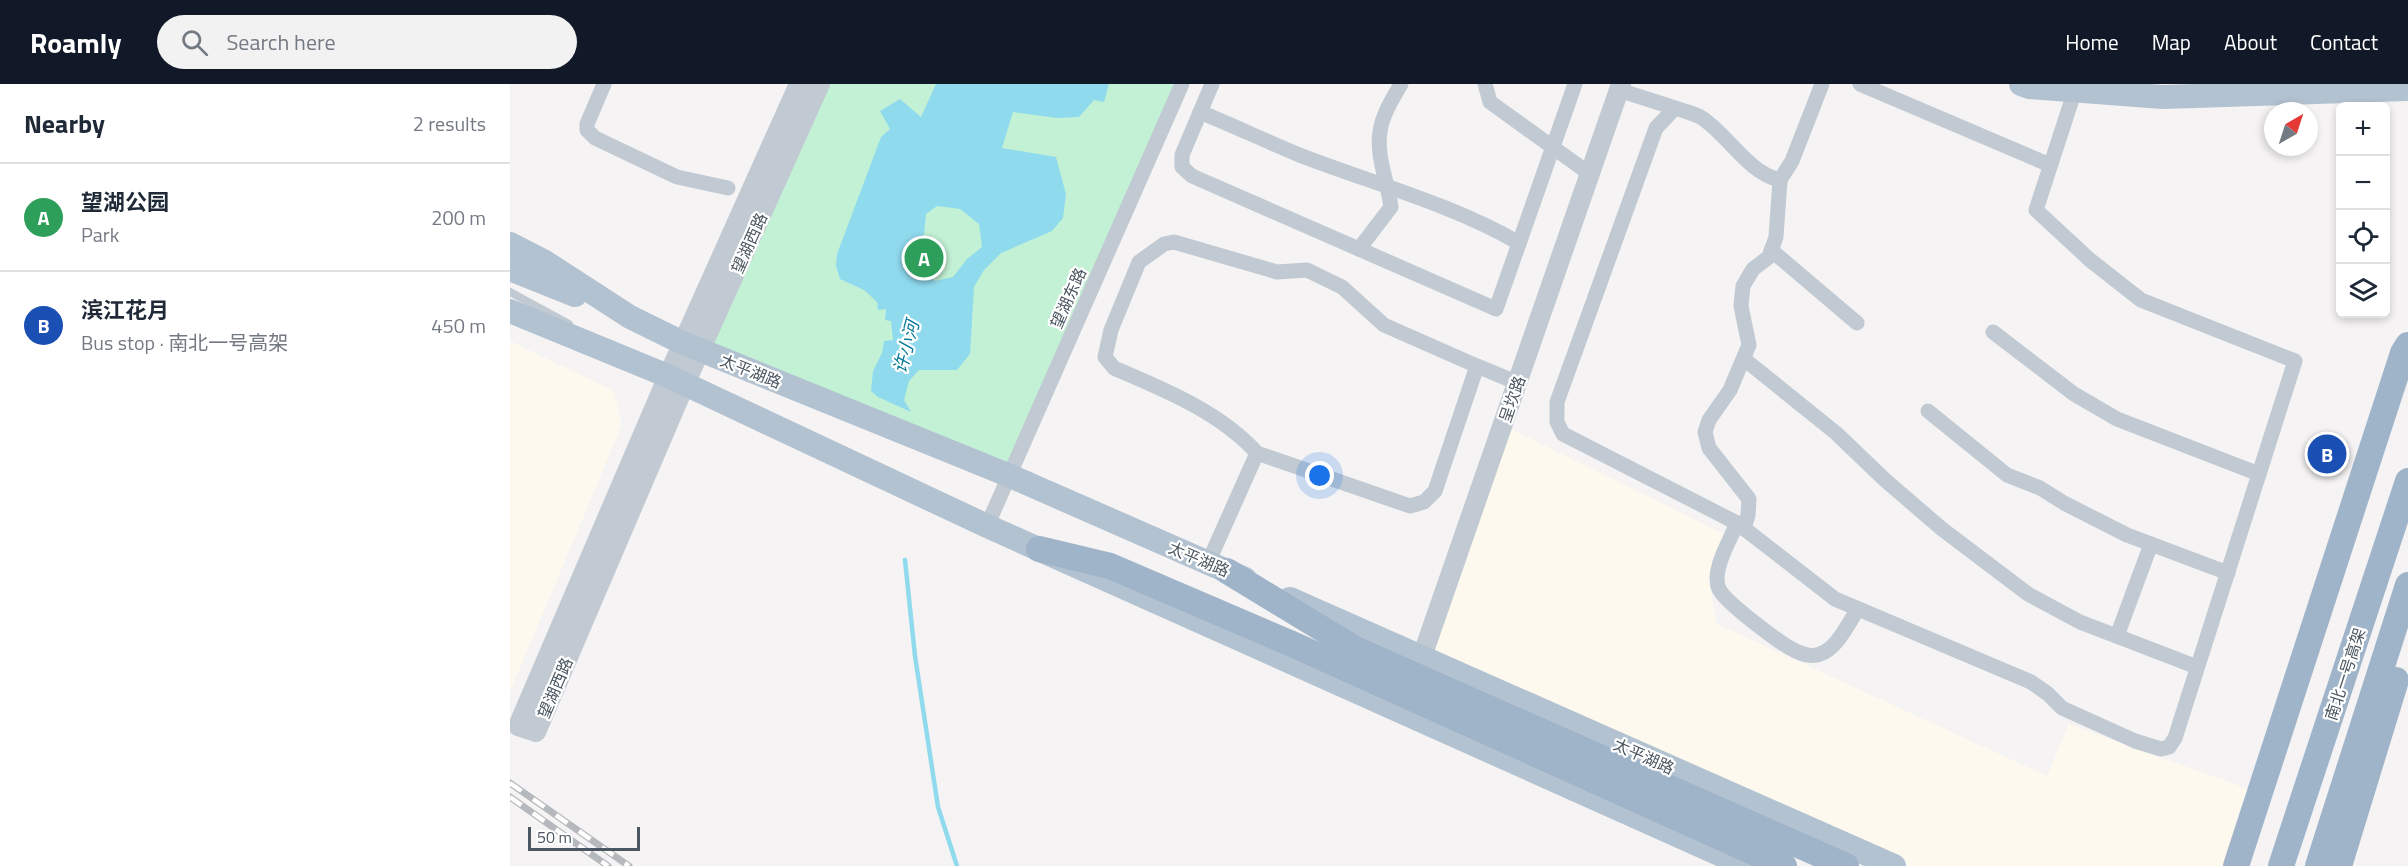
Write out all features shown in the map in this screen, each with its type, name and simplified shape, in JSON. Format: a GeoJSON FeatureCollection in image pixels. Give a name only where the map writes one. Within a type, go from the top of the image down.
{"type":"FeatureCollection","features":[{"type":"Feature","properties":{"kind":"highway"},"geometry":{"type":"LineString","coordinates":[[2245,864],[2403,353],[2408,345]]}},
{"type":"Feature","properties":{"kind":"highway"},"geometry":{"type":"LineString","coordinates":[[2245,864],[2408,390]]}},
{"type":"Feature","properties":{"kind":"highway","name":"南北一号高架"},"geometry":{"type":"LineString","coordinates":[[2282,866],[2408,481]]}},
{"type":"Feature","properties":{"kind":"highway"},"geometry":{"type":"LineString","coordinates":[[1040,549],[1110,566],[1384,674],[1846,866]]}},
{"type":"Feature","properties":{"kind":"highway"},"geometry":{"type":"LineString","coordinates":[[1217,567],[1357,650],[1384,674],[1784,866]]}},
{"type":"Feature","properties":{"kind":"highway","name":"南北一号高架"},"geometry":{"type":"LineString","coordinates":[[2318,866],[2408,585]]}},
{"type":"Feature","properties":{"kind":"highway"},"geometry":{"type":"LineString","coordinates":[[2339,866],[2408,639]]}},
{"type":"Feature","properties":{"kind":"highway"},"geometry":{"type":"LineString","coordinates":[[2352,866],[2408,697]]}},
{"type":"Feature","properties":{"kind":"highway"},"geometry":{"type":"LineString","coordinates":[[2347,866],[2367,817]]}},
{"type":"Feature","properties":{"kind":"main road"},"geometry":{"type":"LineString","coordinates":[[2021,84],[2029,87],[2163,97],[2408,89]]}},
{"type":"Feature","properties":{"kind":"main road","name":"太平湖路"},"geometry":{"type":"LineString","coordinates":[[510,244],[544,262],[630,317],[692,347],[1008,476],[1894,866]]}},
{"type":"Feature","properties":{"kind":"main road"},"geometry":{"type":"LineString","coordinates":[[510,269],[630,317]]}},
{"type":"Feature","properties":{"kind":"main road"},"geometry":{"type":"LineString","coordinates":[[510,311],[677,380],[987,526],[1746,866]]}},
{"type":"Feature","properties":{"kind":"street"},"geometry":{"type":"LineString","coordinates":[[604,84],[587,124],[587,130],[595,138],[677,177],[728,188]]}},
{"type":"Feature","properties":{"kind":"street","name":"望湖西路"},"geometry":{"type":"LineString","coordinates":[[692,347],[799,84]]}},
{"type":"Feature","properties":{"kind":"street","name":"望湖西路"},"geometry":{"type":"LineString","coordinates":[[677,380],[536,732],[518,726],[692,347],[820,84]]}},
{"type":"Feature","properties":{"kind":"street","name":"望湖东路"},"geometry":{"type":"LineString","coordinates":[[987,526],[1182,84]]}},
{"type":"Feature","properties":{"kind":"street"},"geometry":{"type":"LineString","coordinates":[[1212,84],[1182,155],[1182,167],[1192,176],[1496,309],[1575,84]]}},
{"type":"Feature","properties":{"kind":"street"},"geometry":{"type":"LineString","coordinates":[[1359,249],[1391,207],[1389,188],[1381,159],[1379,132],[1400,84]]}},
{"type":"Feature","properties":{"kind":"street"},"geometry":{"type":"LineString","coordinates":[[1485,84],[1490,102],[1590,174]]}},
{"type":"Feature","properties":{"kind":"street"},"geometry":{"type":"LineString","coordinates":[[1822,84],[1792,161],[1780,180],[1776,237],[1771,250],[1768,257],[1753,269],[1743,286],[1741,306],[1749,345],[1730,390],[1709,420],[1705,432],[1709,448],[1749,499],[1748,515],[1718,572],[1719,589],[1733,604],[1796,652],[1811,656],[1823,654],[1834,644],[1858,609]]}},
{"type":"Feature","properties":{"kind":"street"},"geometry":{"type":"LineString","coordinates":[[1860,84],[2050,165]]}},
{"type":"Feature","properties":{"kind":"street"},"geometry":{"type":"LineString","coordinates":[[1620,87],[1701,117],[1744,158],[1771,178],[1780,180]]}},
{"type":"Feature","properties":{"kind":"street","name":"呈坎路"},"geometry":{"type":"LineString","coordinates":[[1398,712],[1422,658],[1620,87]]}},
{"type":"Feature","properties":{"kind":"street"},"geometry":{"type":"LineString","coordinates":[[1675,108],[1656,128],[1557,402],[1557,422],[1563,434],[1741,526],[1835,599],[2031,682],[2062,708],[2135,741],[2161,749],[2169,747],[2175,738],[2295,361],[2141,300],[2090,260],[2036,210],[2075,90]]}},
{"type":"Feature","properties":{"kind":"street"},"geometry":{"type":"LineString","coordinates":[[1200,112],[1301,156],[1444,206],[1519,243]]}},
{"type":"Feature","properties":{"kind":"street"},"geometry":{"type":"LineString","coordinates":[[1476,366],[1435,491],[1424,502],[1410,506],[1257,453],[1217,419],[1199,408],[1114,368],[1105,357],[1111,330],[1139,262],[1164,244],[1174,242],[1277,272],[1307,270],[1342,287],[1384,325],[1518,382]]}},
{"type":"Feature","properties":{"kind":"street"},"geometry":{"type":"LineString","coordinates":[[1771,250],[1857,323]]}},
{"type":"Feature","properties":{"kind":"street"},"geometry":{"type":"LineString","coordinates":[[1994,332],[2074,394],[2117,419],[2259,474]]}},
{"type":"Feature","properties":{"kind":"street"},"geometry":{"type":"LineString","coordinates":[[1744,359],[1836,433],[1885,480],[1942,529],[2028,594],[2080,622],[2197,668]]}},
{"type":"Feature","properties":{"kind":"street"},"geometry":{"type":"LineString","coordinates":[[1928,411],[2007,474],[2040,488],[2085,514],[2151,544],[2228,573]]}},
{"type":"Feature","properties":{"kind":"street"},"geometry":{"type":"LineString","coordinates":[[1217,567],[1257,453]]}},
{"type":"Feature","properties":{"kind":"street"},"geometry":{"type":"LineString","coordinates":[[2117,636],[2151,544]]}},
{"type":"Feature","properties":{"kind":"lane"},"geometry":{"type":"LineString","coordinates":[[510,292],[545,309],[624,357]]}},
{"type":"Feature","properties":{"kind":"shaded area"},"geometry":{"type":"Polygon","coordinates":[[[510,341],[614,391],[622,425],[510,692],[510,341]]]}},
{"type":"Feature","properties":{"kind":"shaded area"},"geometry":{"type":"Polygon","coordinates":[[[1503,425],[1726,535],[1708,576],[1717,624],[2047,776],[2069,724],[2270,797],[2246,866],[1894,866],[1422,658],[1503,425]]]}},
{"type":"Feature","properties":{"kind":"green space"},"geometry":{"type":"Polygon","coordinates":[[[820,84],[1182,84],[1008,475],[701,350],[820,84]]]}},
{"type":"Feature","properties":{"kind":"water"},"geometry":{"type":"Polygon","coordinates":[[[936,84],[1109,84],[1104,102],[1094,100],[1079,117],[1057,118],[1013,112],[1002,148],[1056,157],[1066,194],[1063,218],[1052,231],[1001,253],[984,270],[974,287],[970,354],[957,370],[919,370],[909,381],[904,400],[911,412],[878,397],[871,391],[873,371],[882,353],[884,341],[893,340],[891,321],[885,320],[886,309],[878,310],[877,302],[864,290],[840,279],[836,266],[837,254],[881,137],[890,129],[880,111],[900,99],[921,117],[936,84]],[[937,206],[926,214],[924,235],[929,255],[923,271],[935,281],[953,277],[967,259],[982,247],[979,224],[960,209],[937,206]]]}},
{"type":"Feature","properties":{"kind":"waterway","name":"许小河"},"geometry":{"type":"LineString","coordinates":[[905,560],[915,656],[938,807],[957,866]]}},
{"type":"Feature","properties":{"kind":"railway"},"geometry":{"type":"LineString","coordinates":[[510,783],[629,866]]}},
{"type":"Feature","properties":{"kind":"railway"},"geometry":{"type":"LineString","coordinates":[[510,797],[608,866]]}},
{"type":"Feature","properties":{"kind":"place","name":"望湖公园"},"geometry":{"type":"Point","coordinates":[924,258]}},
{"type":"Feature","properties":{"kind":"place","name":"滨江花月"},"geometry":{"type":"Point","coordinates":[2327,454]}}]}
